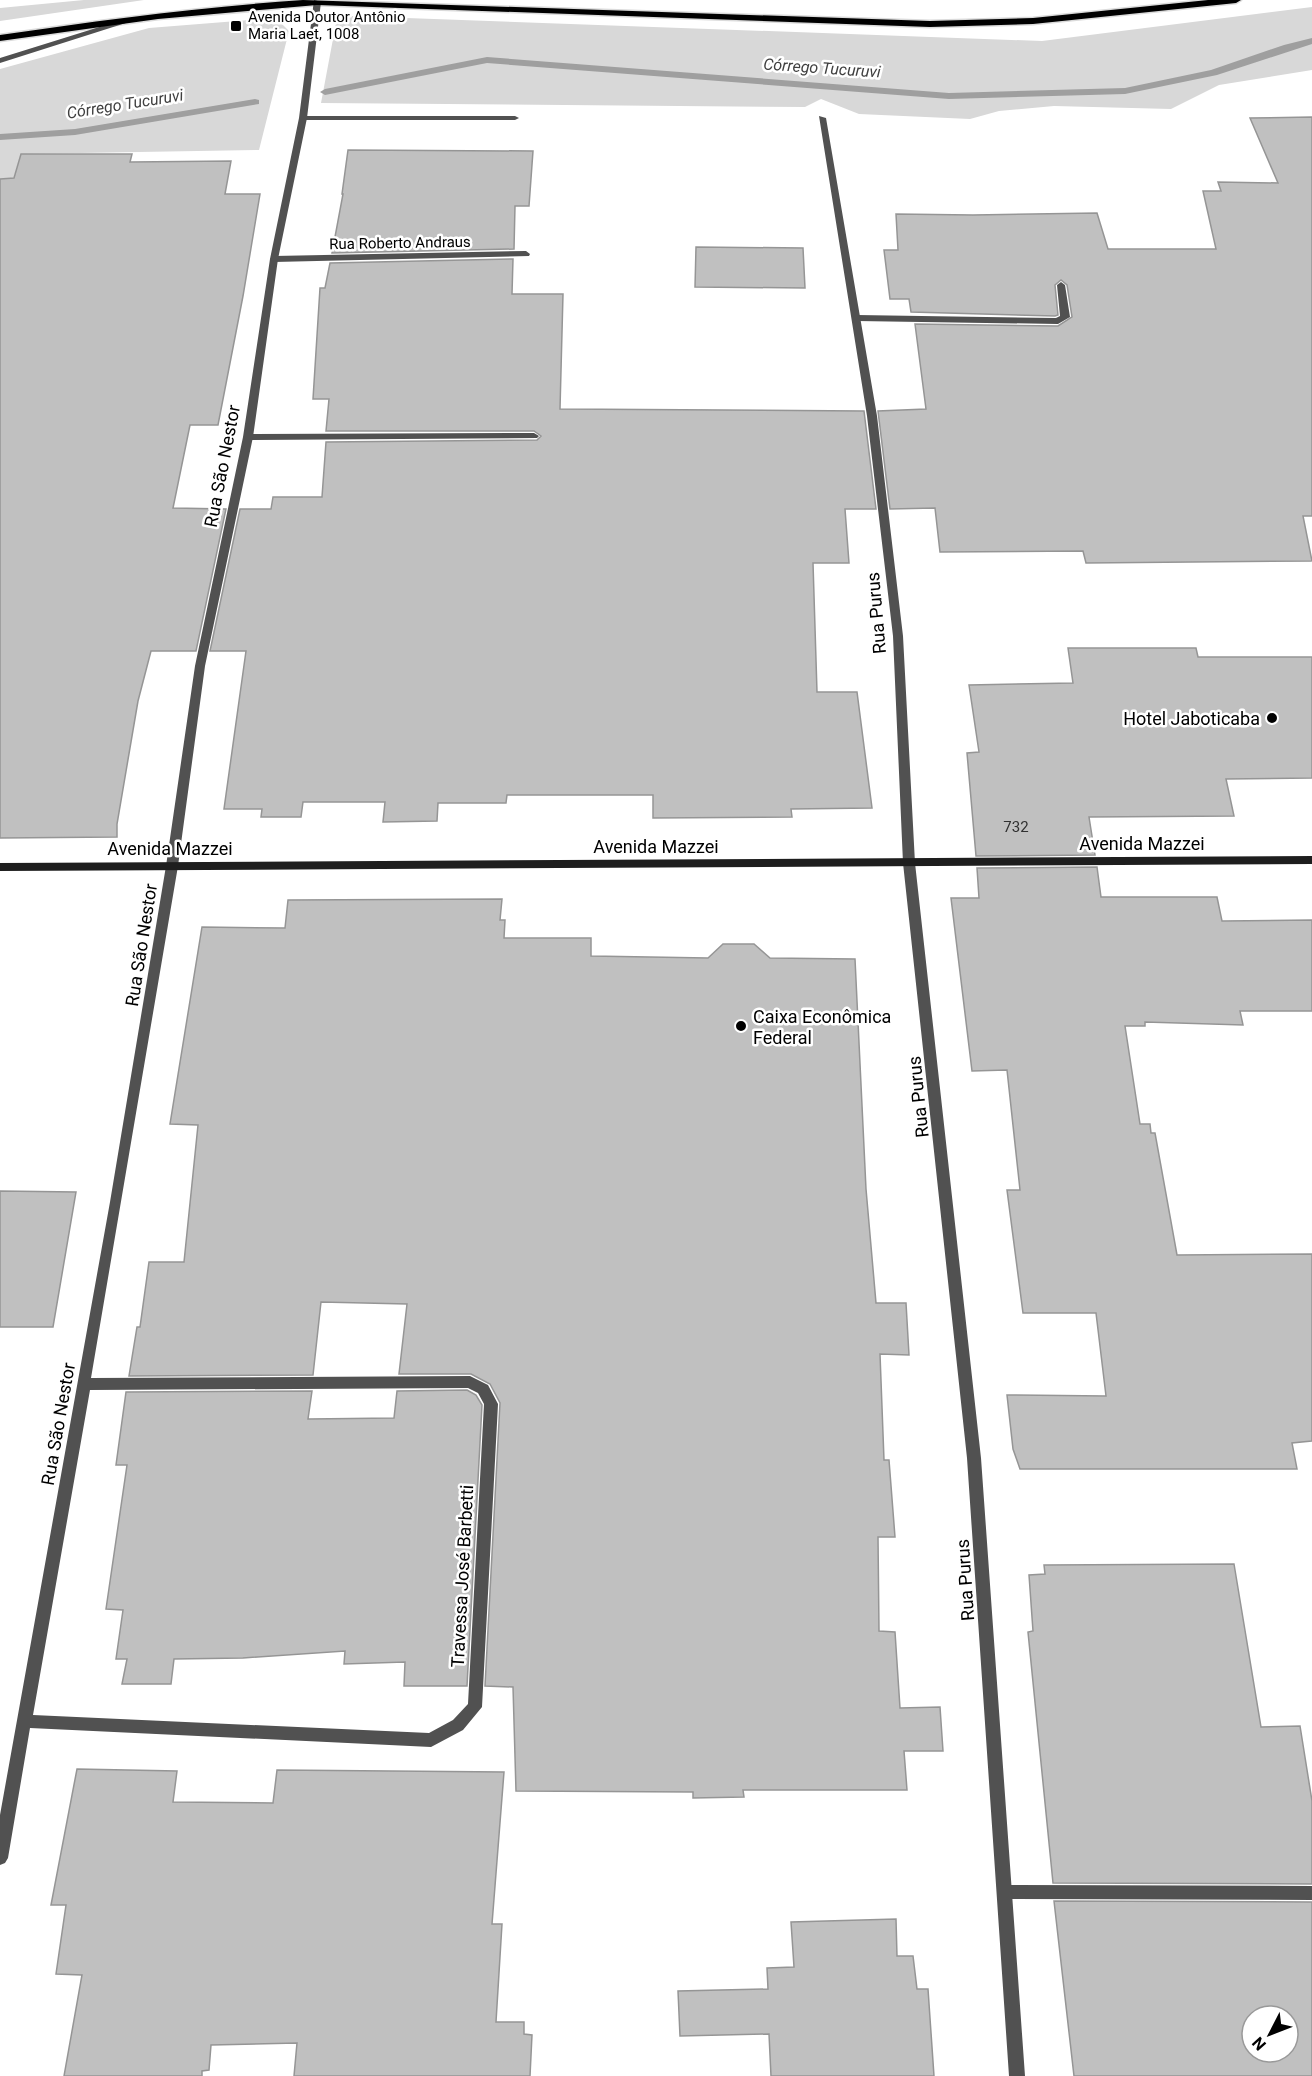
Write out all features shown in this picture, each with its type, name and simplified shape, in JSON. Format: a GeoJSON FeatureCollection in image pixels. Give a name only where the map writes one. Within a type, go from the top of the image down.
{"type":"FeatureCollection","features":[{"type":"Feature","properties":{"kind":"main road"},"geometry":{"type":"LineString","coordinates":[[0,38],[140,17],[317,2],[930,24],[1033,21],[1236,0]]}},
{"type":"Feature","properties":{"kind":"street","name":"Rua São Nestor"},"geometry":{"type":"LineString","coordinates":[[0,1858],[172,866],[200,666],[248,437],[274,259],[303,118],[317,2]]}},
{"type":"Feature","properties":{"kind":"street"},"geometry":{"type":"LineString","coordinates":[[0,61],[140,17]]}},
{"type":"Feature","properties":{"kind":"street"},"geometry":{"type":"LineString","coordinates":[[303,118],[515,117]]}},
{"type":"Feature","properties":{"kind":"street","name":"Rua Purus"},"geometry":{"type":"LineString","coordinates":[[822,118],[872,416],[898,636],[909,863],[974,1458],[1017,2076]]}},
{"type":"Feature","properties":{"kind":"street","name":"Rua Roberto Andraus"},"geometry":{"type":"LineString","coordinates":[[274,259],[526,254]]}},
{"type":"Feature","properties":{"kind":"street"},"geometry":{"type":"LineString","coordinates":[[857,318],[1058,321],[1065,317],[1061,285]]}},
{"type":"Feature","properties":{"kind":"street"},"geometry":{"type":"LineString","coordinates":[[248,437],[534,436]]}},
{"type":"Feature","properties":{"kind":"street","name":"Avenida Mazzei"},"geometry":{"type":"LineString","coordinates":[[0,867],[1312,860]]}},
{"type":"Feature","properties":{"kind":"street","name":"Travessa José Barbetti"},"geometry":{"type":"LineString","coordinates":[[25,1721],[431,1740],[458,1725],[475,1707],[491,1404],[483,1389],[470,1382],[83,1384]]}},
{"type":"Feature","properties":{"kind":"street"},"geometry":{"type":"LineString","coordinates":[[1006,1892],[1312,1893]]}},
{"type":"Feature","properties":{"kind":"shaded area"},"geometry":{"type":"Polygon","coordinates":[[[84,0],[144,0],[0,21],[0,8],[84,0]]]}},
{"type":"Feature","properties":{"kind":"shaded area"},"geometry":{"type":"Polygon","coordinates":[[[1312,7],[1312,70],[1219,85],[1171,109],[1054,106],[999,111],[970,119],[859,114],[821,99],[805,107],[321,103],[336,23],[351,16],[1042,41],[1312,7]]]}},
{"type":"Feature","properties":{"kind":"shaded area"},"geometry":{"type":"Polygon","coordinates":[[[276,18],[289,31],[259,150],[21,154],[0,222],[0,69],[149,28],[276,18]]]}},
{"type":"Feature","properties":{"kind":"building"},"geometry":{"type":"Polygon","coordinates":[[[1312,117],[1312,516],[1303,516],[1312,561],[1086,563],[1083,551],[940,552],[935,508],[890,509],[878,411],[926,409],[915,324],[1058,326],[1072,317],[1067,285],[1061,280],[1055,285],[1058,315],[1055,316],[911,312],[909,299],[890,299],[884,250],[898,250],[896,214],[1097,213],[1108,249],[1216,249],[1203,191],[1221,191],[1218,182],[1278,183],[1250,118],[1312,117]]]}},
{"type":"Feature","properties":{"kind":"building"},"geometry":{"type":"Polygon","coordinates":[[[348,150],[533,151],[529,206],[515,206],[514,249],[332,253],[343,194],[348,150]]]}},
{"type":"Feature","properties":{"kind":"building"},"geometry":{"type":"Polygon","coordinates":[[[21,154],[132,154],[130,162],[231,161],[225,194],[260,194],[218,425],[190,425],[173,508],[226,509],[196,651],[151,651],[138,701],[117,824],[117,837],[0,838],[0,179],[14,178],[21,154]]]}},
{"type":"Feature","properties":{"kind":"building"},"geometry":{"type":"Polygon","coordinates":[[[696,247],[803,248],[805,288],[695,287],[696,247]]]}},
{"type":"Feature","properties":{"kind":"building"},"geometry":{"type":"Polygon","coordinates":[[[513,259],[512,294],[563,294],[560,409],[864,411],[876,509],[845,509],[849,563],[813,563],[817,692],[857,692],[872,808],[791,809],[792,817],[653,818],[653,795],[507,795],[506,803],[438,803],[437,821],[383,822],[385,802],[303,802],[301,817],[261,817],[262,809],[224,809],[246,651],[210,651],[240,509],[271,509],[273,497],[322,497],[326,442],[537,440],[541,436],[534,431],[326,431],[329,399],[313,399],[320,288],[325,288],[330,263],[513,259]]]}},
{"type":"Feature","properties":{"kind":"building"},"geometry":{"type":"Polygon","coordinates":[[[1068,648],[1196,648],[1198,657],[1312,657],[1312,778],[1226,779],[1234,816],[1089,817],[1095,855],[976,856],[967,753],[979,752],[969,685],[1073,683],[1068,648]]]}},
{"type":"Feature","properties":{"kind":"building"},"geometry":{"type":"Polygon","coordinates":[[[1097,867],[1101,897],[1217,897],[1222,921],[1312,920],[1312,1011],[1240,1011],[1243,1025],[1145,1022],[1145,1026],[1125,1026],[1140,1124],[1150,1124],[1151,1133],[1155,1133],[1177,1255],[1312,1254],[1312,1441],[1292,1443],[1297,1469],[1020,1469],[1013,1449],[1007,1395],[1106,1396],[1096,1313],[1023,1313],[1007,1190],[1020,1190],[1007,1070],[972,1071],[951,898],[979,898],[977,868],[1097,867]]]}},
{"type":"Feature","properties":{"kind":"building"},"geometry":{"type":"Polygon","coordinates":[[[502,899],[500,920],[505,920],[504,938],[591,938],[591,956],[708,958],[723,944],[754,944],[770,958],[855,959],[866,1189],[876,1303],[906,1303],[909,1355],[880,1354],[884,1460],[889,1460],[895,1537],[878,1537],[879,1631],[895,1632],[900,1708],[940,1707],[943,1751],[904,1751],[907,1790],[743,1790],[744,1797],[693,1798],[693,1792],[516,1791],[513,1687],[485,1686],[500,1403],[490,1384],[471,1374],[399,1374],[407,1304],[321,1302],[313,1375],[129,1376],[137,1327],[140,1327],[149,1262],[184,1262],[198,1125],[170,1124],[202,927],[285,928],[288,900],[502,899]]]}},
{"type":"Feature","properties":{"kind":"building"},"geometry":{"type":"Polygon","coordinates":[[[0,1191],[76,1192],[53,1327],[0,1327],[0,1191]]]}},
{"type":"Feature","properties":{"kind":"building"},"geometry":{"type":"Polygon","coordinates":[[[467,1390],[476,1395],[482,1405],[467,1686],[404,1686],[405,1662],[344,1664],[345,1651],[243,1658],[174,1659],[171,1684],[122,1684],[127,1659],[116,1659],[123,1610],[106,1609],[127,1465],[116,1465],[126,1392],[312,1391],[308,1419],[394,1418],[397,1391],[467,1390]]]}},
{"type":"Feature","properties":{"kind":"building"},"geometry":{"type":"Polygon","coordinates":[[[1234,1564],[1261,1727],[1300,1726],[1312,1801],[1312,1884],[1053,1883],[1028,1632],[1033,1631],[1029,1575],[1045,1574],[1044,1565],[1234,1564]]]}},
{"type":"Feature","properties":{"kind":"building"},"geometry":{"type":"Polygon","coordinates":[[[77,1769],[177,1771],[173,1802],[273,1803],[277,1770],[504,1772],[492,1924],[502,1924],[496,2022],[524,2022],[524,2034],[532,2035],[530,2076],[294,2076],[297,2043],[211,2045],[209,2070],[202,2071],[202,2076],[64,2076],[82,1975],[56,1974],[66,1905],[51,1905],[77,1769]]]}},
{"type":"Feature","properties":{"kind":"building"},"geometry":{"type":"Polygon","coordinates":[[[1054,1901],[1312,1902],[1312,2076],[1074,2076],[1054,1901]]]}},
{"type":"Feature","properties":{"kind":"building"},"geometry":{"type":"Polygon","coordinates":[[[896,1919],[897,1956],[913,1956],[917,1989],[928,1989],[934,2076],[771,2076],[769,2034],[680,2036],[678,1991],[768,1989],[767,1968],[794,1967],[791,1922],[896,1919]]]}},
{"type":"Feature","properties":{"kind":"waterway","name":"Córrego Tucuruvi"},"geometry":{"type":"LineString","coordinates":[[325,92],[487,60],[949,96],[1125,91],[1213,73],[1312,41]]}},
{"type":"Feature","properties":{"kind":"waterway","name":"Córrego Tucuruvi"},"geometry":{"type":"LineString","coordinates":[[0,137],[75,132],[255,102]]}},
{"type":"Feature","properties":{"kind":"place","name":"Avenida Doutor Antônio Maria Laet, 1008"},"geometry":{"type":"Point","coordinates":[236,26]}},
{"type":"Feature","properties":{"kind":"place","name":"Hotel Jaboticaba"},"geometry":{"type":"Point","coordinates":[1272,718]}},
{"type":"Feature","properties":{"kind":"place","name":"Caixa Econômica Federal"},"geometry":{"type":"Point","coordinates":[741,1026]}}]}
